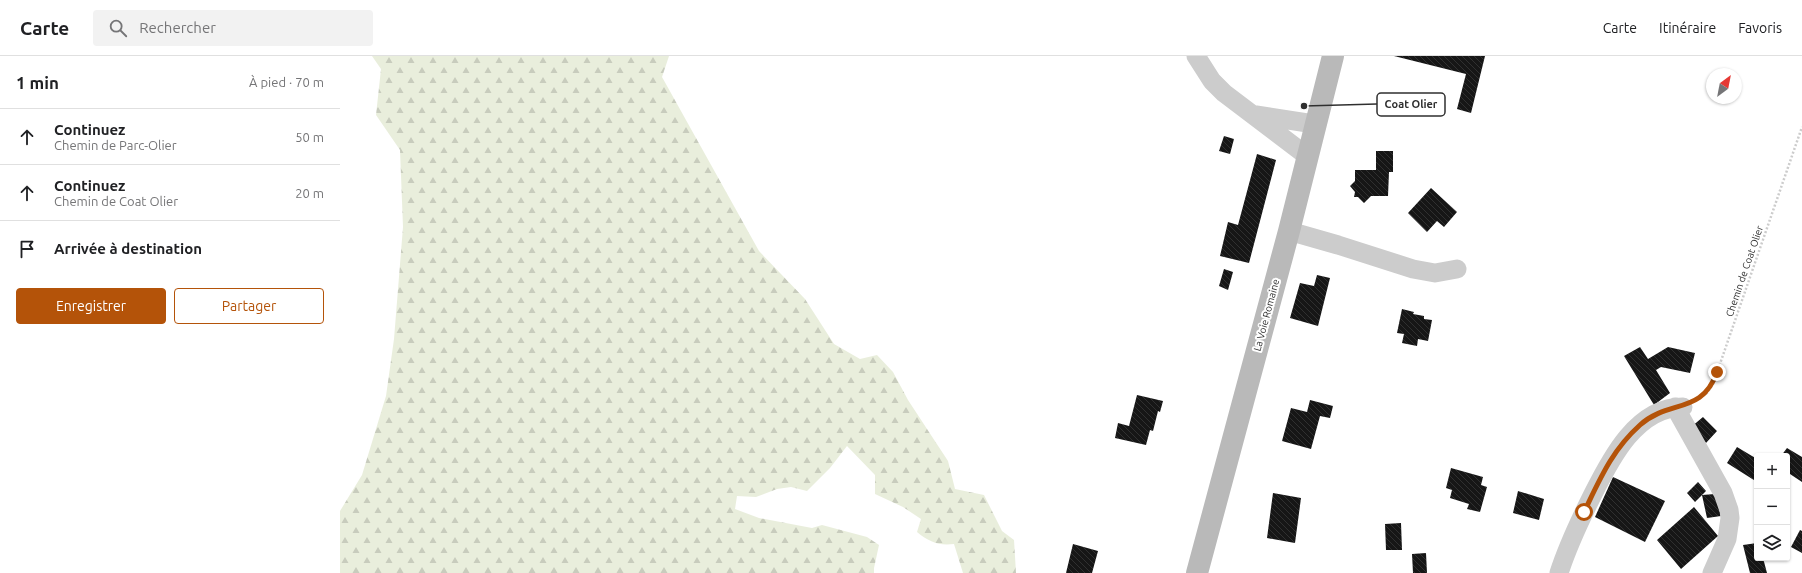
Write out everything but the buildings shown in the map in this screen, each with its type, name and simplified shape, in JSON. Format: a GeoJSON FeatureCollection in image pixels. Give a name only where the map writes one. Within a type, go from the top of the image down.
{"type":"FeatureCollection","features":[{"type":"Feature","properties":{"kind":"street"},"geometry":{"type":"LineString","coordinates":[[1196,56],[1212,81],[1224,93],[1307,156]]}},
{"type":"Feature","properties":{"kind":"street","name":"La Voie Romaine"},"geometry":{"type":"LineString","coordinates":[[1197,573],[1289,231],[1314,124],[1333,56]]}},
{"type":"Feature","properties":{"kind":"street"},"geometry":{"type":"LineString","coordinates":[[1253,114],[1261,117],[1314,124]]}},
{"type":"Feature","properties":{"kind":"street"},"geometry":{"type":"LineString","coordinates":[[1289,231],[1413,269],[1435,273],[1457,269]]}},
{"type":"Feature","properties":{"kind":"street"},"geometry":{"type":"LineString","coordinates":[[1559,573],[1574,531],[1615,452],[1628,436],[1652,416],[1679,407],[1723,493],[1729,510],[1730,518],[1727,538],[1712,573]]}},
{"type":"Feature","properties":{"kind":"path","name":"Chemin de Coat Olier"},"geometry":{"type":"LineString","coordinates":[[1679,407],[1707,393],[1713,384],[1802,127]]}},
{"type":"Feature","properties":{"kind":"green space"},"geometry":{"type":"Polygon","coordinates":[[[372,56],[669,56],[662,77],[759,251],[805,299],[834,344],[860,359],[877,355],[893,372],[908,400],[948,461],[955,489],[984,495],[1002,531],[1014,540],[1016,573],[963,573],[954,544],[939,544],[926,538],[917,532],[921,519],[903,507],[875,494],[875,475],[847,446],[830,468],[807,491],[791,487],[777,489],[756,497],[737,496],[735,509],[759,518],[812,528],[822,525],[867,537],[879,545],[874,573],[340,573],[340,511],[362,475],[386,396],[394,339],[403,227],[400,150],[376,115],[381,69],[372,56]]]}},
{"type":"Feature","properties":{"kind":"place","name":"Coat Olier"},"geometry":{"type":"Point","coordinates":[1304,106]}},
{"type":"Feature","properties":{"kind":"route"},"geometry":{"type":"LineString","coordinates":[[1584,512],[1605,469],[1620,444],[1641,424],[1652,416],[1667,409],[1683,407],[1699,399],[1707,393],[1713,384],[1717,372]]}}]}
